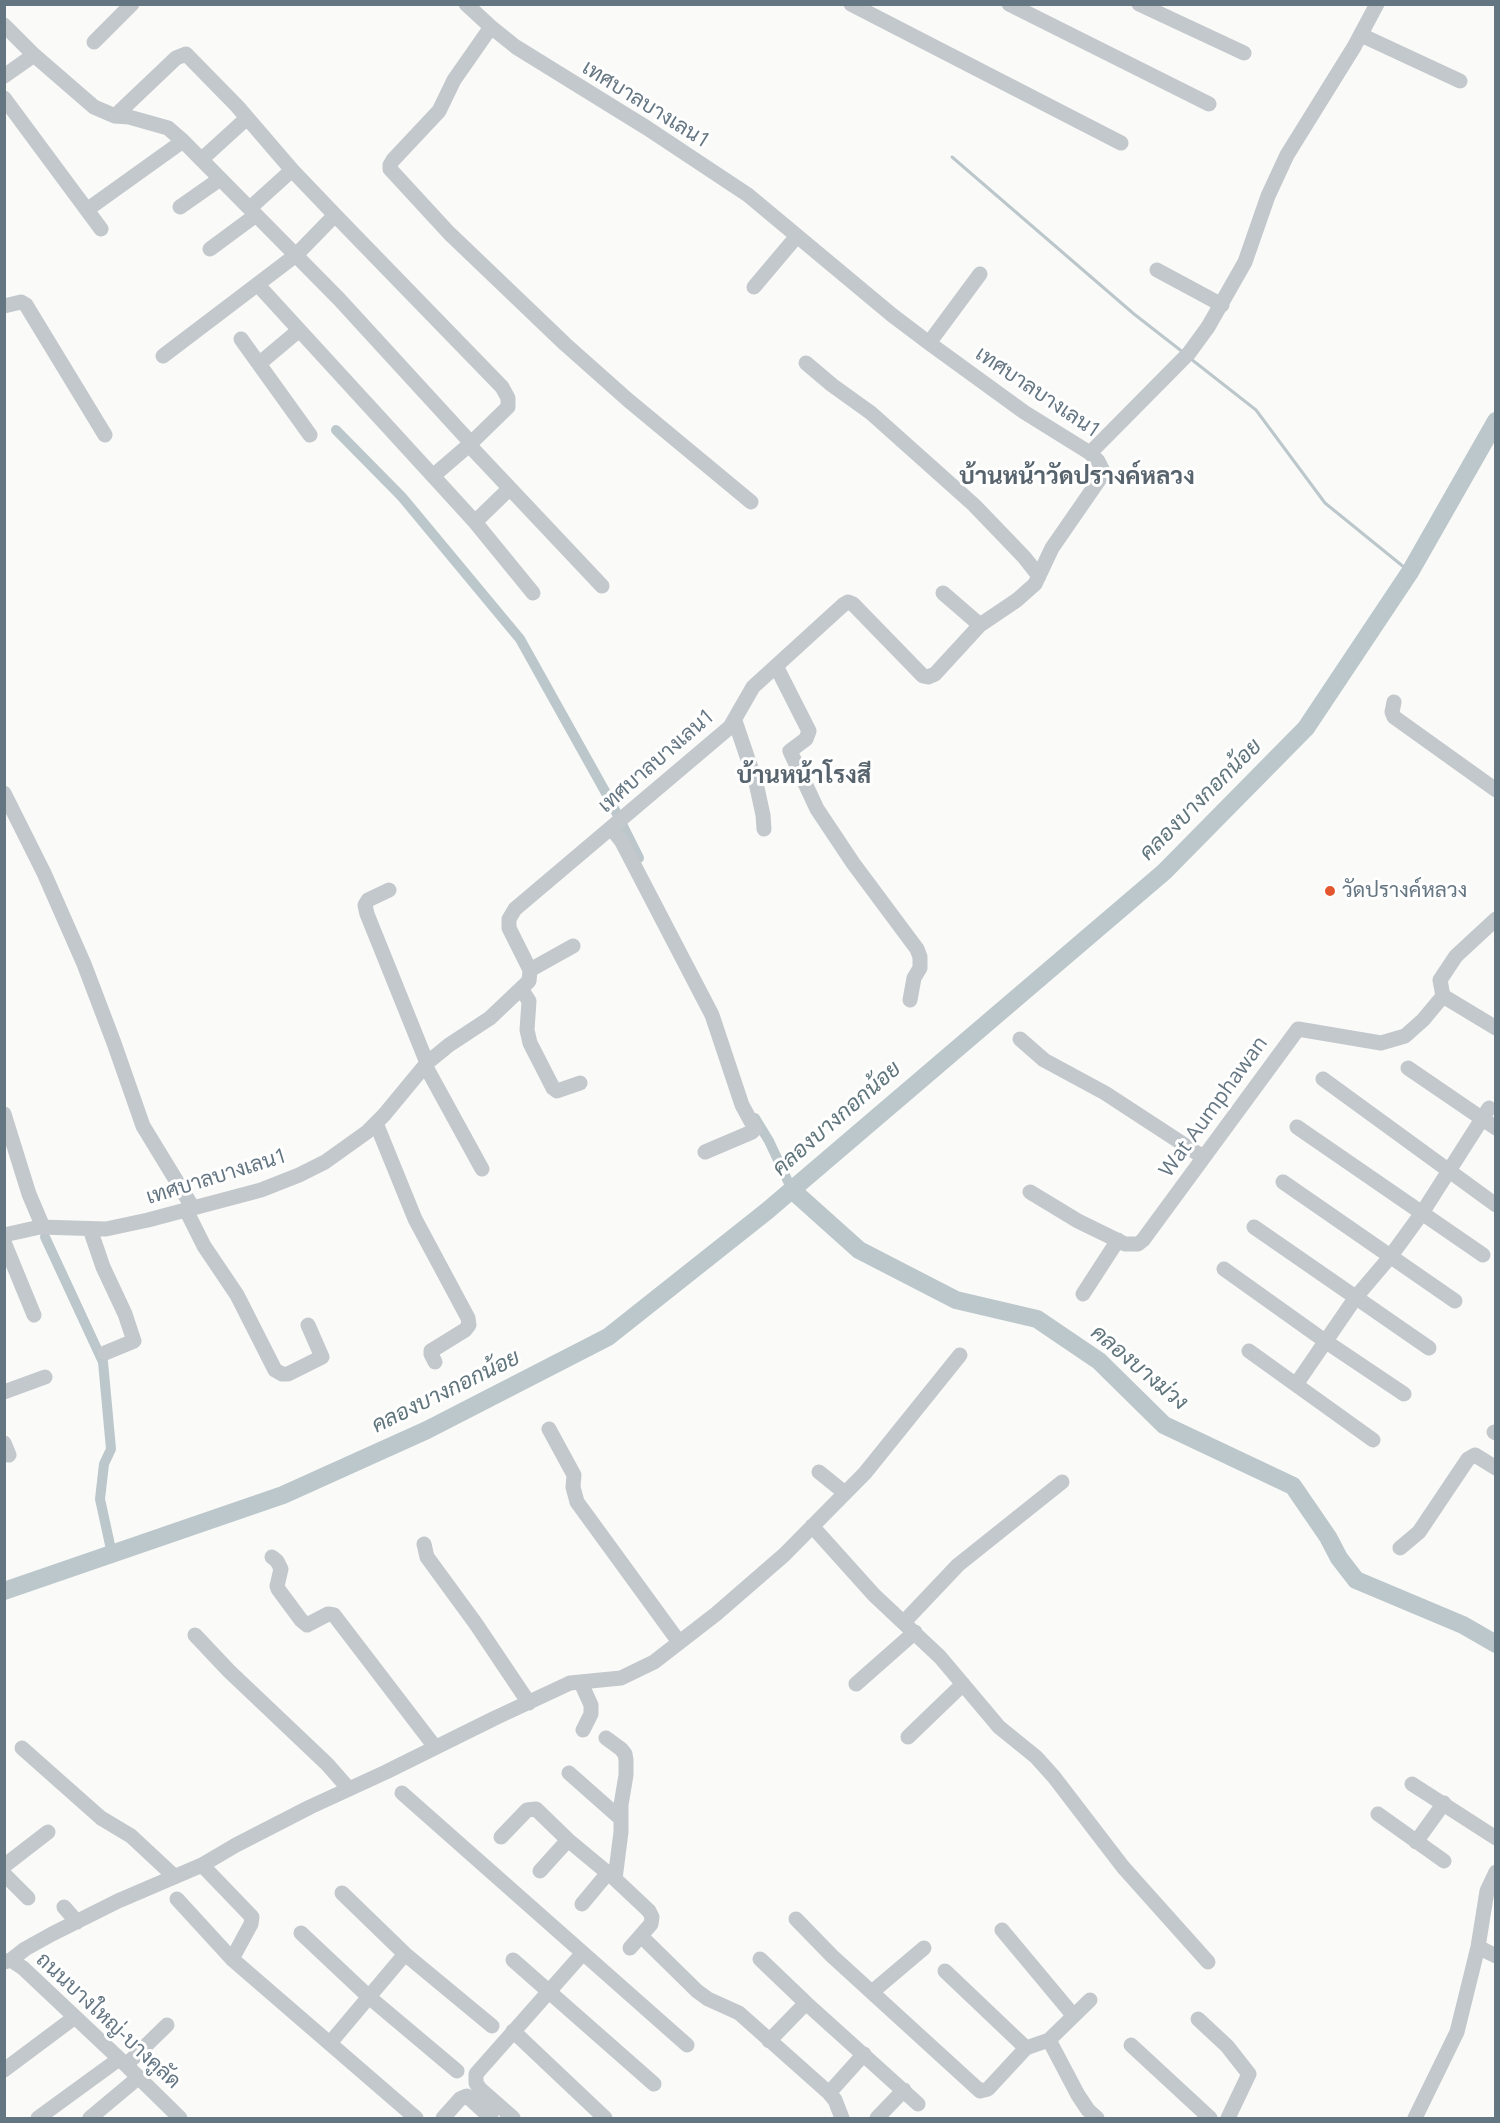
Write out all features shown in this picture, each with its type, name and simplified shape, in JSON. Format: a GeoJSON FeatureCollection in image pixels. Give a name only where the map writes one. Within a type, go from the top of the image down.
{"type":"FeatureCollection","features":[{"type":"Feature","properties":{"kind":"street"},"geometry":{"type":"LineString","coordinates":[[94,42],[132,4]]}},
{"type":"Feature","properties":{"kind":"street","name":"เทศบาลบางเลน1"},"geometry":{"type":"LineString","coordinates":[[466,4],[491,27],[552,71],[647,128],[748,195],[929,343],[1024,412],[1090,453],[1098,461],[1103,471],[1047,555],[1035,584],[1017,600],[980,625],[939,671],[928,677],[923,676],[853,604],[848,602],[843,604],[753,687],[735,721],[511,914],[509,928],[530,970]]}},
{"type":"Feature","properties":{"kind":"street"},"geometry":{"type":"LineString","coordinates":[[851,4],[1121,143]]}},
{"type":"Feature","properties":{"kind":"street"},"geometry":{"type":"LineString","coordinates":[[1009,4],[1209,104]]}},
{"type":"Feature","properties":{"kind":"street"},"geometry":{"type":"LineString","coordinates":[[1139,4],[1244,53]]}},
{"type":"Feature","properties":{"kind":"street"},"geometry":{"type":"LineString","coordinates":[[1090,453],[1189,353],[1222,305],[1245,262],[1268,196],[1293,145],[1361,35],[1377,4]]}},
{"type":"Feature","properties":{"kind":"street"},"geometry":{"type":"LineString","coordinates":[[4,25],[34,55],[94,107],[115,116],[161,125],[183,141],[296,255],[509,489],[602,586]]}},
{"type":"Feature","properties":{"kind":"street"},"geometry":{"type":"LineString","coordinates":[[491,27],[454,80],[439,111],[393,160],[390,169],[450,233],[565,344],[670,436],[751,502]]}},
{"type":"Feature","properties":{"kind":"street"},"geometry":{"type":"LineString","coordinates":[[1361,35],[1460,81]]}},
{"type":"Feature","properties":{"kind":"street"},"geometry":{"type":"LineString","coordinates":[[115,116],[176,58],[186,54],[247,118],[292,170],[502,387],[508,398],[508,407],[433,476]]}},
{"type":"Feature","properties":{"kind":"street"},"geometry":{"type":"LineString","coordinates":[[4,76],[34,55]]}},
{"type":"Feature","properties":{"kind":"street"},"geometry":{"type":"LineString","coordinates":[[4,98],[101,229]]}},
{"type":"Feature","properties":{"kind":"street"},"geometry":{"type":"LineString","coordinates":[[202,159],[247,118]]}},
{"type":"Feature","properties":{"kind":"street"},"geometry":{"type":"LineString","coordinates":[[88,209],[183,141]]}},
{"type":"Feature","properties":{"kind":"street"},"geometry":{"type":"LineString","coordinates":[[210,249],[253,212],[292,170]]}},
{"type":"Feature","properties":{"kind":"street"},"geometry":{"type":"LineString","coordinates":[[180,207],[220,179]]}},
{"type":"Feature","properties":{"kind":"street"},"geometry":{"type":"LineString","coordinates":[[163,356],[296,255],[335,215]]}},
{"type":"Feature","properties":{"kind":"street"},"geometry":{"type":"LineString","coordinates":[[754,287],[797,236]]}},
{"type":"Feature","properties":{"kind":"street"},"geometry":{"type":"LineString","coordinates":[[1157,270],[1222,305]]}},
{"type":"Feature","properties":{"kind":"street"},"geometry":{"type":"LineString","coordinates":[[929,343],[980,274]]}},
{"type":"Feature","properties":{"kind":"street"},"geometry":{"type":"LineString","coordinates":[[258,285],[475,522],[533,592]]}},
{"type":"Feature","properties":{"kind":"street"},"geometry":{"type":"LineString","coordinates":[[4,306],[21,302],[26,305],[105,435]]}},
{"type":"Feature","properties":{"kind":"street"},"geometry":{"type":"LineString","coordinates":[[260,363],[298,331]]}},
{"type":"Feature","properties":{"kind":"street"},"geometry":{"type":"LineString","coordinates":[[241,339],[310,435]]}},
{"type":"Feature","properties":{"kind":"street"},"geometry":{"type":"LineString","coordinates":[[806,363],[832,386],[871,413],[974,505],[1040,575]]}},
{"type":"Feature","properties":{"kind":"street"},"geometry":{"type":"LineString","coordinates":[[475,522],[509,489]]}},
{"type":"Feature","properties":{"kind":"street"},"geometry":{"type":"LineString","coordinates":[[943,593],[980,625]]}},
{"type":"Feature","properties":{"kind":"street"},"geometry":{"type":"LineString","coordinates":[[776,666],[808,731],[809,735],[806,739],[790,751],[817,809],[917,949],[920,968],[914,978],[910,1000]]}},
{"type":"Feature","properties":{"kind":"street"},"geometry":{"type":"LineString","coordinates":[[1395,702],[1392,712],[1394,717],[1496,790]]}},
{"type":"Feature","properties":{"kind":"street"},"geometry":{"type":"LineString","coordinates":[[735,721],[756,783],[764,829]]}},
{"type":"Feature","properties":{"kind":"street"},"geometry":{"type":"LineString","coordinates":[[4,793],[44,873],[84,964],[143,1126],[190,1209],[204,1246],[237,1295],[275,1370],[288,1374],[322,1357],[308,1325]]}},
{"type":"Feature","properties":{"kind":"street"},"geometry":{"type":"LineString","coordinates":[[617,824],[622,843],[712,1015],[742,1105],[755,1129],[705,1152]]}},
{"type":"Feature","properties":{"kind":"street"},"geometry":{"type":"LineString","coordinates":[[389,890],[368,900],[365,905],[367,914],[426,1064],[482,1169]]}},
{"type":"Feature","properties":{"kind":"street"},"geometry":{"type":"LineString","coordinates":[[1496,919],[1456,956],[1440,980],[1443,996],[1496,1028]]}},
{"type":"Feature","properties":{"kind":"street"},"geometry":{"type":"LineString","coordinates":[[573,946],[530,970],[529,981],[522,990],[528,1001],[527,1030],[530,1042],[553,1088],[557,1091],[580,1083]]}},
{"type":"Feature","properties":{"kind":"street","name":"เทศบาลบางเลน1"},"geometry":{"type":"LineString","coordinates":[[4,1235],[42,1227],[106,1229],[261,1190],[299,1175],[325,1162],[367,1132],[426,1064],[449,1045],[490,1018],[522,990]]}},
{"type":"Feature","properties":{"kind":"street","name":"Wat Aumphawan"},"geometry":{"type":"LineString","coordinates":[[1030,1192],[1078,1221],[1125,1244],[1138,1244],[1298,1029],[1381,1043],[1405,1036],[1423,1020],[1443,996]]}},
{"type":"Feature","properties":{"kind":"street"},"geometry":{"type":"LineString","coordinates":[[1020,1040],[1044,1060],[1105,1093],[1203,1157]]}},
{"type":"Feature","properties":{"kind":"street"},"geometry":{"type":"LineString","coordinates":[[1408,1068],[1486,1114],[1496,1128]]}},
{"type":"Feature","properties":{"kind":"street"},"geometry":{"type":"LineString","coordinates":[[1323,1079],[1496,1205]]}},
{"type":"Feature","properties":{"kind":"street"},"geometry":{"type":"LineString","coordinates":[[4,1114],[42,1227]]}},
{"type":"Feature","properties":{"kind":"street"},"geometry":{"type":"LineString","coordinates":[[1297,1383],[1356,1297],[1390,1257],[1422,1213],[1486,1114]]}},
{"type":"Feature","properties":{"kind":"street"},"geometry":{"type":"LineString","coordinates":[[376,1123],[415,1220],[468,1318],[469,1325],[465,1330],[431,1351],[430,1354],[435,1362]]}},
{"type":"Feature","properties":{"kind":"street"},"geometry":{"type":"LineString","coordinates":[[1297,1127],[1483,1255]]}},
{"type":"Feature","properties":{"kind":"street"},"geometry":{"type":"LineString","coordinates":[[1283,1182],[1455,1301]]}},
{"type":"Feature","properties":{"kind":"street"},"geometry":{"type":"LineString","coordinates":[[1254,1227],[1430,1348]]}},
{"type":"Feature","properties":{"kind":"street"},"geometry":{"type":"LineString","coordinates":[[90,1229],[134,1341],[105,1353]]}},
{"type":"Feature","properties":{"kind":"street"},"geometry":{"type":"LineString","coordinates":[[1083,1294],[1118,1240]]}},
{"type":"Feature","properties":{"kind":"street"},"geometry":{"type":"LineString","coordinates":[[4,1242],[34,1315]]}},
{"type":"Feature","properties":{"kind":"street"},"geometry":{"type":"LineString","coordinates":[[1224,1269],[1404,1394]]}},
{"type":"Feature","properties":{"kind":"street"},"geometry":{"type":"LineString","coordinates":[[1249,1351],[1297,1383],[1373,1440]]}},
{"type":"Feature","properties":{"kind":"street"},"geometry":{"type":"LineString","coordinates":[[8,1961],[25,1949],[118,1901],[202,1865],[236,1845],[570,1683],[621,1678],[654,1662],[747,1588],[784,1555],[865,1473],[960,1355]]}},
{"type":"Feature","properties":{"kind":"street"},"geometry":{"type":"LineString","coordinates":[[4,1392],[45,1377]]}},
{"type":"Feature","properties":{"kind":"street"},"geometry":{"type":"LineString","coordinates":[[549,1429],[574,1475],[573,1486],[577,1502],[679,1642]]}},
{"type":"Feature","properties":{"kind":"street"},"geometry":{"type":"LineString","coordinates":[[1400,1548],[1419,1532],[1468,1459],[1475,1455],[1496,1468]]}},
{"type":"Feature","properties":{"kind":"street"},"geometry":{"type":"LineString","coordinates":[[819,1472],[845,1493]]}},
{"type":"Feature","properties":{"kind":"street"},"geometry":{"type":"LineString","coordinates":[[856,1684],[909,1627],[958,1565],[1062,1482]]}},
{"type":"Feature","properties":{"kind":"street"},"geometry":{"type":"LineString","coordinates":[[812,1526],[874,1595],[909,1627],[963,1684],[999,1727],[1036,1757],[1129,1874],[1208,1962]]}},
{"type":"Feature","properties":{"kind":"street"},"geometry":{"type":"LineString","coordinates":[[424,1544],[427,1557],[432,1565],[476,1624],[529,1703]]}},
{"type":"Feature","properties":{"kind":"street"},"geometry":{"type":"LineString","coordinates":[[272,1557],[281,1569],[278,1589],[301,1620],[307,1624],[328,1614],[334,1615],[435,1747]]}},
{"type":"Feature","properties":{"kind":"street"},"geometry":{"type":"LineString","coordinates":[[195,1635],[327,1764],[349,1790]]}},
{"type":"Feature","properties":{"kind":"street"},"geometry":{"type":"LineString","coordinates":[[581,1683],[591,1705],[591,1714],[582,1730]]}},
{"type":"Feature","properties":{"kind":"street"},"geometry":{"type":"LineString","coordinates":[[908,1737],[963,1684]]}},
{"type":"Feature","properties":{"kind":"street"},"geometry":{"type":"LineString","coordinates":[[582,1904],[611,1876],[619,1854],[622,1791],[626,1774],[625,1754],[606,1738]]}},
{"type":"Feature","properties":{"kind":"street"},"geometry":{"type":"LineString","coordinates":[[22,1748],[101,1818],[131,1836],[175,1877]]}},
{"type":"Feature","properties":{"kind":"street"},"geometry":{"type":"LineString","coordinates":[[569,1773],[621,1819]]}},
{"type":"Feature","properties":{"kind":"street"},"geometry":{"type":"LineString","coordinates":[[1413,1784],[1496,1838]]}},
{"type":"Feature","properties":{"kind":"street"},"geometry":{"type":"LineString","coordinates":[[402,1793],[687,2045]]}},
{"type":"Feature","properties":{"kind":"street"},"geometry":{"type":"LineString","coordinates":[[1416,1842],[1444,1803]]}},
{"type":"Feature","properties":{"kind":"street"},"geometry":{"type":"LineString","coordinates":[[501,1837],[527,1810],[533,1808],[649,1911],[652,1917],[651,1924],[635,1942],[708,1999],[738,2013],[830,2093],[842,2118]]}},
{"type":"Feature","properties":{"kind":"street"},"geometry":{"type":"LineString","coordinates":[[1378,1814],[1444,1861]]}},
{"type":"Feature","properties":{"kind":"street"},"geometry":{"type":"LineString","coordinates":[[4,1866],[48,1832]]}},
{"type":"Feature","properties":{"kind":"street"},"geometry":{"type":"LineString","coordinates":[[540,1871],[568,1840]]}},
{"type":"Feature","properties":{"kind":"street"},"geometry":{"type":"LineString","coordinates":[[202,1865],[252,1917],[251,1924],[232,1959]]}},
{"type":"Feature","properties":{"kind":"street"},"geometry":{"type":"LineString","coordinates":[[1415,2118],[1457,2032],[1478,1947],[1487,1891],[1496,1872]]}},
{"type":"Feature","properties":{"kind":"street"},"geometry":{"type":"LineString","coordinates":[[4,1874],[28,1898]]}},
{"type":"Feature","properties":{"kind":"street"},"geometry":{"type":"LineString","coordinates":[[342,1893],[405,1954],[492,2026]]}},
{"type":"Feature","properties":{"kind":"street"},"geometry":{"type":"LineString","coordinates":[[177,1899],[232,1959],[416,2118]]}},
{"type":"Feature","properties":{"kind":"street"},"geometry":{"type":"LineString","coordinates":[[64,1907],[77,1922]]}},
{"type":"Feature","properties":{"kind":"street"},"geometry":{"type":"LineString","coordinates":[[796,1919],[832,1956],[980,2091],[988,2089],[1026,2048],[1052,2046]]}},
{"type":"Feature","properties":{"kind":"street"},"geometry":{"type":"LineString","coordinates":[[1002,1930],[1073,2015]]}},
{"type":"Feature","properties":{"kind":"street"},"geometry":{"type":"LineString","coordinates":[[301,1933],[369,1997],[457,2071]]}},
{"type":"Feature","properties":{"kind":"street"},"geometry":{"type":"LineString","coordinates":[[1478,1947],[1496,1956]]}},
{"type":"Feature","properties":{"kind":"street"},"geometry":{"type":"LineString","coordinates":[[872,1992],[924,1948]]}},
{"type":"Feature","properties":{"kind":"street"},"geometry":{"type":"LineString","coordinates":[[513,2118],[476,2083],[476,2074],[583,1953]]}},
{"type":"Feature","properties":{"kind":"street"},"geometry":{"type":"LineString","coordinates":[[330,2043],[405,1954]]}},
{"type":"Feature","properties":{"kind":"street"},"geometry":{"type":"LineString","coordinates":[[760,1959],[918,2104]]}},
{"type":"Feature","properties":{"kind":"street"},"geometry":{"type":"LineString","coordinates":[[513,1960],[654,2084]]}},
{"type":"Feature","properties":{"kind":"street","name":"ถนนบางใหญ่-บางคูลัด"},"geometry":{"type":"LineString","coordinates":[[8,1961],[23,1968],[180,2118]]}},
{"type":"Feature","properties":{"kind":"street"},"geometry":{"type":"LineString","coordinates":[[945,1971],[1026,2048]]}},
{"type":"Feature","properties":{"kind":"street"},"geometry":{"type":"LineString","coordinates":[[1052,2046],[1073,2015],[1090,2000]]}},
{"type":"Feature","properties":{"kind":"street"},"geometry":{"type":"LineString","coordinates":[[769,2041],[806,2003]]}},
{"type":"Feature","properties":{"kind":"street"},"geometry":{"type":"LineString","coordinates":[[4,2070],[75,2017]]}},
{"type":"Feature","properties":{"kind":"street"},"geometry":{"type":"LineString","coordinates":[[1198,2019],[1227,2046],[1249,2074],[1228,2118]]}},
{"type":"Feature","properties":{"kind":"street"},"geometry":{"type":"LineString","coordinates":[[38,2118],[123,2062],[167,2025]]}},
{"type":"Feature","properties":{"kind":"street"},"geometry":{"type":"LineString","coordinates":[[513,2031],[605,2118]]}},
{"type":"Feature","properties":{"kind":"street"},"geometry":{"type":"LineString","coordinates":[[1131,2045],[1210,2118]]}},
{"type":"Feature","properties":{"kind":"street"},"geometry":{"type":"LineString","coordinates":[[1052,2046],[1078,2095],[1088,2110],[1097,2118]]}},
{"type":"Feature","properties":{"kind":"street"},"geometry":{"type":"LineString","coordinates":[[830,2093],[864,2054]]}},
{"type":"Feature","properties":{"kind":"street"},"geometry":{"type":"LineString","coordinates":[[90,2118],[139,2077]]}},
{"type":"Feature","properties":{"kind":"street"},"geometry":{"type":"LineString","coordinates":[[877,2118],[904,2090]]}},
{"type":"Feature","properties":{"kind":"street"},"geometry":{"type":"LineString","coordinates":[[443,2118],[460,2099],[467,2096],[491,2118]]}},
{"type":"Feature","properties":{"kind":"waterway"},"geometry":{"type":"LineString","coordinates":[[952,157],[1134,314],[1184,353]]}},
{"type":"Feature","properties":{"kind":"waterway"},"geometry":{"type":"LineString","coordinates":[[1191,359],[1256,410],[1325,503],[1410,572]]}},
{"type":"Feature","properties":{"kind":"waterway","name":"คลองบางกอกน้อย"},"geometry":{"type":"LineString","coordinates":[[4,1591],[283,1495],[427,1430],[608,1337],[767,1211],[1164,872],[1306,728],[1410,572],[1496,421]]}},
{"type":"Feature","properties":{"kind":"waterway"},"geometry":{"type":"LineString","coordinates":[[336,430],[402,497],[520,639],[611,802],[639,858]]}},
{"type":"Feature","properties":{"kind":"waterway"},"geometry":{"type":"LineString","coordinates":[[755,1118],[769,1141],[792,1190]]}},
{"type":"Feature","properties":{"kind":"waterway","name":"คลองบางม่วง"},"geometry":{"type":"LineString","coordinates":[[792,1190],[859,1250],[956,1300],[1037,1319],[1099,1361],[1164,1425],[1293,1486],[1328,1537],[1339,1558],[1356,1580],[1463,1625],[1496,1644]]}},
{"type":"Feature","properties":{"kind":"waterway"},"geometry":{"type":"LineString","coordinates":[[45,1237],[103,1362],[111,1449],[104,1464],[100,1499],[112,1554]]}},
{"type":"Feature","properties":{"kind":"place","name":"วัดปรางค์หลวง"},"geometry":{"type":"Point","coordinates":[1330,891]}},
{"type":"Feature","properties":{"kind":"district","name":"บ้านหน้าวัดปรางค์หลวง"},"geometry":{"type":"Point","coordinates":[1077,477]}},
{"type":"Feature","properties":{"kind":"district","name":"บ้านหน้าโรงสี"},"geometry":{"type":"Point","coordinates":[804,776]}}]}
